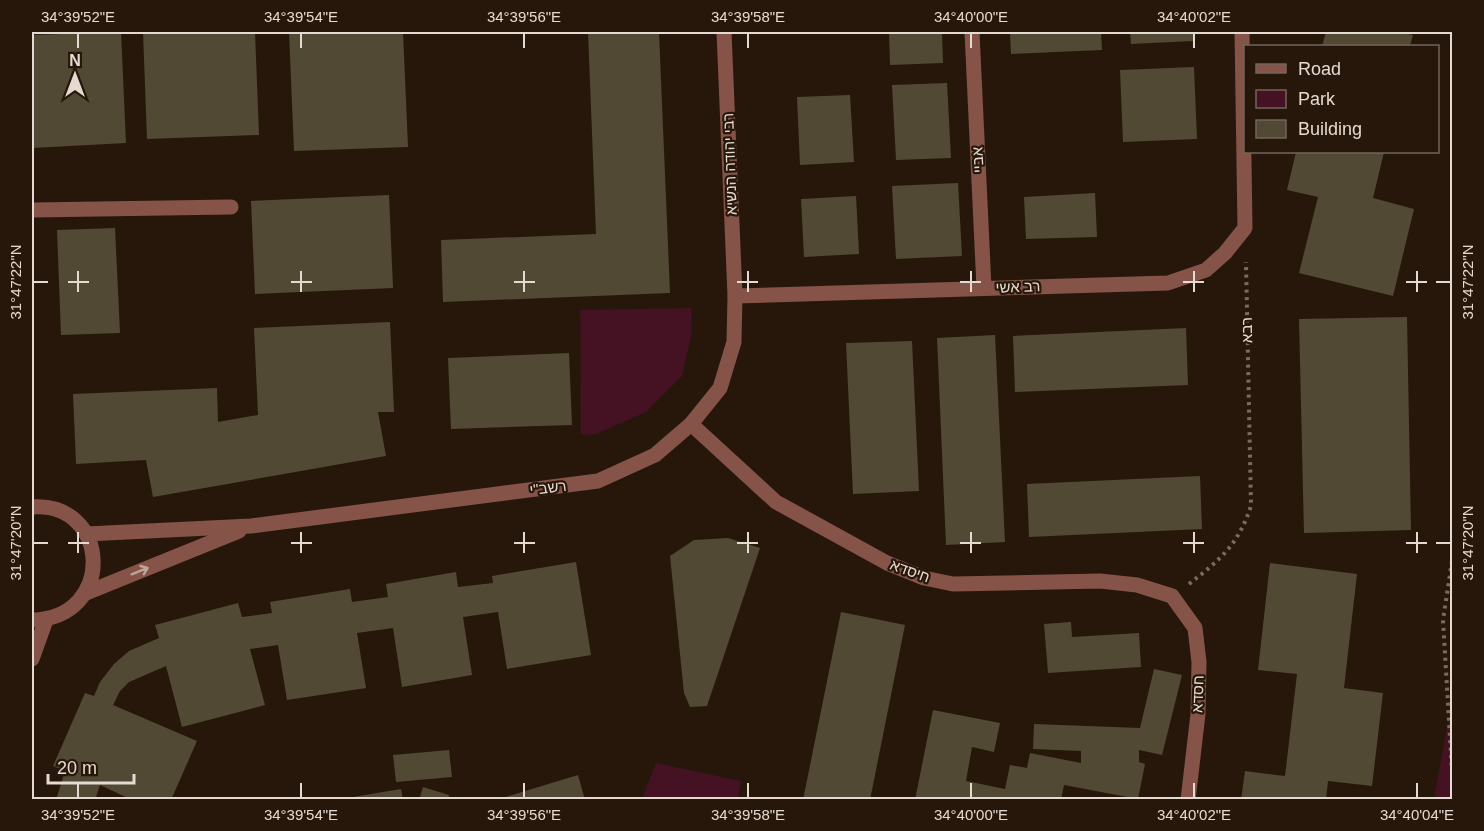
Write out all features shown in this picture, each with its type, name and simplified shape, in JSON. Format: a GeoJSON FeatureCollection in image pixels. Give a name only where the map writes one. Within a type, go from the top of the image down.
{"type":"FeatureCollection","features":[{"type":"Feature","properties":{"kind":"street","name":"רבי יהודה הנשיא"},"geometry":{"type":"LineString","coordinates":[[724,32],[735,296]]}},
{"type":"Feature","properties":{"kind":"street","name":"אביי"},"geometry":{"type":"LineString","coordinates":[[972,32],[984,288]]}},
{"type":"Feature","properties":{"kind":"street"},"geometry":{"type":"LineString","coordinates":[[1242,32],[1245,228]]}},
{"type":"Feature","properties":{"kind":"street"},"geometry":{"type":"LineString","coordinates":[[32,210],[231,207]]}},
{"type":"Feature","properties":{"kind":"street","name":"רב אשי"},"geometry":{"type":"LineString","coordinates":[[735,296],[1168,283],[1206,270],[1226,253],[1245,228]]}},
{"type":"Feature","properties":{"kind":"street","name":"רשב\"י"},"geometry":{"type":"LineString","coordinates":[[86,534],[251,526],[598,481],[655,455],[691,424],[720,388],[734,342],[735,296]]}},
{"type":"Feature","properties":{"kind":"street","name":"חיסדא"},"geometry":{"type":"LineString","coordinates":[[691,424],[776,502],[887,563],[924,578],[953,584],[1100,581],[1137,585],[1172,596]]}},
{"type":"Feature","properties":{"kind":"street"},"geometry":{"type":"LineString","coordinates":[[32,507],[59,510],[74,520],[86,534],[94,563],[92,578],[86,592],[75,605],[62,615],[39,620],[32,659]]}},
{"type":"Feature","properties":{"kind":"street","name":"רשב\"י"},"geometry":{"type":"LineString","coordinates":[[86,592],[251,526]]}},
{"type":"Feature","properties":{"kind":"street","name":"חסדא"},"geometry":{"type":"LineString","coordinates":[[1172,596],[1194,628],[1199,662],[1198,714],[1188,800]]}},
{"type":"Feature","properties":{"kind":"path","name":"רבא"},"geometry":{"type":"LineString","coordinates":[[1172,596],[1223,557],[1243,531],[1251,506],[1245,228]]}},
{"type":"Feature","properties":{"kind":"path"},"geometry":{"type":"LineString","coordinates":[[1452,561],[1443,620],[1452,772]]}},
{"type":"Feature","properties":{"kind":"green space"},"geometry":{"type":"Polygon","coordinates":[[[691,308],[692,332],[682,376],[646,412],[596,434],[581,435],[580,310],[691,308]]]}},
{"type":"Feature","properties":{"kind":"green space"},"geometry":{"type":"Polygon","coordinates":[[[1452,699],[1452,799],[1434,799],[1452,699]]]}},
{"type":"Feature","properties":{"kind":"green space"},"geometry":{"type":"Polygon","coordinates":[[[656,763],[741,781],[738,799],[642,799],[656,763]]]}},
{"type":"Feature","properties":{"kind":"building"},"geometry":{"type":"Polygon","coordinates":[[[121,32],[126,143],[32,148],[32,35],[121,32]]]}},
{"type":"Feature","properties":{"kind":"building"},"geometry":{"type":"Polygon","coordinates":[[[143,32],[255,32],[259,135],[147,139],[143,32]]]}},
{"type":"Feature","properties":{"kind":"building"},"geometry":{"type":"Polygon","coordinates":[[[289,32],[403,32],[408,147],[294,151],[289,32]]]}},
{"type":"Feature","properties":{"kind":"building"},"geometry":{"type":"Polygon","coordinates":[[[588,32],[659,32],[670,293],[443,302],[441,240],[596,234],[588,32]]]}},
{"type":"Feature","properties":{"kind":"building"},"geometry":{"type":"Polygon","coordinates":[[[889,32],[942,32],[943,63],[890,65],[889,32]]]}},
{"type":"Feature","properties":{"kind":"building"},"geometry":{"type":"Polygon","coordinates":[[[1010,32],[1101,32],[1102,50],[1011,54],[1010,32]]]}},
{"type":"Feature","properties":{"kind":"building"},"geometry":{"type":"Polygon","coordinates":[[[1130,32],[1193,32],[1193,41],[1131,44],[1130,32]]]}},
{"type":"Feature","properties":{"kind":"building"},"geometry":{"type":"Polygon","coordinates":[[[1326,32],[1399,32],[1413,35],[1410,45],[1322,45],[1326,32]]]}},
{"type":"Feature","properties":{"kind":"building"},"geometry":{"type":"Polygon","coordinates":[[[1194,67],[1197,139],[1123,142],[1120,70],[1194,67]]]}},
{"type":"Feature","properties":{"kind":"building"},"geometry":{"type":"Polygon","coordinates":[[[947,83],[951,158],[896,160],[892,85],[947,83]]]}},
{"type":"Feature","properties":{"kind":"building"},"geometry":{"type":"Polygon","coordinates":[[[850,95],[854,162],[800,165],[797,97],[850,95]]]}},
{"type":"Feature","properties":{"kind":"building"},"geometry":{"type":"Polygon","coordinates":[[[1296,153],[1384,153],[1373,198],[1414,209],[1393,296],[1299,273],[1318,197],[1287,190],[1296,153]]]}},
{"type":"Feature","properties":{"kind":"building"},"geometry":{"type":"Polygon","coordinates":[[[958,183],[962,256],[896,259],[892,186],[958,183]]]}},
{"type":"Feature","properties":{"kind":"building"},"geometry":{"type":"Polygon","coordinates":[[[1095,193],[1097,237],[1026,239],[1024,197],[1095,193]]]}},
{"type":"Feature","properties":{"kind":"building"},"geometry":{"type":"Polygon","coordinates":[[[389,195],[393,288],[255,294],[251,201],[389,195]]]}},
{"type":"Feature","properties":{"kind":"building"},"geometry":{"type":"Polygon","coordinates":[[[856,196],[859,254],[804,257],[801,199],[856,196]]]}},
{"type":"Feature","properties":{"kind":"building"},"geometry":{"type":"Polygon","coordinates":[[[115,228],[120,333],[61,335],[57,230],[115,228]]]}},
{"type":"Feature","properties":{"kind":"building"},"geometry":{"type":"Polygon","coordinates":[[[1407,317],[1411,530],[1304,533],[1299,319],[1407,317]]]}},
{"type":"Feature","properties":{"kind":"building"},"geometry":{"type":"Polygon","coordinates":[[[390,322],[394,412],[378,412],[386,456],[153,497],[146,460],[76,464],[73,394],[217,388],[218,422],[258,415],[254,328],[390,322]]]}},
{"type":"Feature","properties":{"kind":"building"},"geometry":{"type":"Polygon","coordinates":[[[1186,328],[1188,385],[1015,392],[1013,336],[1186,328]]]}},
{"type":"Feature","properties":{"kind":"building"},"geometry":{"type":"Polygon","coordinates":[[[995,335],[1005,542],[946,545],[937,338],[995,335]]]}},
{"type":"Feature","properties":{"kind":"building"},"geometry":{"type":"Polygon","coordinates":[[[912,341],[919,491],[853,494],[846,343],[912,341]]]}},
{"type":"Feature","properties":{"kind":"building"},"geometry":{"type":"Polygon","coordinates":[[[569,353],[572,425],[451,429],[448,358],[569,353]]]}},
{"type":"Feature","properties":{"kind":"building"},"geometry":{"type":"Polygon","coordinates":[[[1200,476],[1202,529],[1029,537],[1027,484],[1200,476]]]}},
{"type":"Feature","properties":{"kind":"building"},"geometry":{"type":"Polygon","coordinates":[[[728,538],[760,548],[707,706],[690,707],[684,693],[670,556],[694,540],[728,538]]]}},
{"type":"Feature","properties":{"kind":"building"},"geometry":{"type":"Polygon","coordinates":[[[576,562],[591,655],[507,669],[498,612],[463,617],[472,675],[402,687],[393,628],[357,633],[366,688],[287,700],[278,645],[250,649],[265,705],[182,727],[166,666],[129,682],[120,691],[113,705],[197,741],[171,800],[132,800],[100,785],[95,800],[56,800],[65,771],[53,766],[85,693],[94,696],[100,682],[114,664],[129,651],[159,638],[155,625],[238,603],[242,617],[272,613],[270,602],[350,589],[352,602],[388,597],[386,584],[456,572],[458,587],[493,583],[492,576],[576,562]]]}},
{"type":"Feature","properties":{"kind":"building"},"geometry":{"type":"Polygon","coordinates":[[[1270,563],[1357,574],[1344,688],[1383,693],[1372,786],[1328,781],[1326,800],[1241,800],[1245,771],[1285,776],[1297,674],[1258,670],[1270,563]]]}},
{"type":"Feature","properties":{"kind":"building"},"geometry":{"type":"Polygon","coordinates":[[[841,612],[905,625],[870,800],[803,800],[841,612]]]}},
{"type":"Feature","properties":{"kind":"building"},"geometry":{"type":"Polygon","coordinates":[[[1071,622],[1072,637],[1139,633],[1141,667],[1048,673],[1044,624],[1071,622]]]}},
{"type":"Feature","properties":{"kind":"building"},"geometry":{"type":"Polygon","coordinates":[[[1154,669],[1182,675],[1162,755],[1139,750],[1139,762],[1145,764],[1138,799],[1064,785],[1061,800],[915,800],[933,710],[1000,723],[994,752],[972,747],[966,781],[1005,789],[1010,765],[1027,768],[1030,753],[1081,763],[1081,751],[1033,749],[1034,724],[1140,728],[1154,669]]]}},
{"type":"Feature","properties":{"kind":"building"},"geometry":{"type":"Polygon","coordinates":[[[449,750],[452,777],[396,782],[393,755],[449,750]]]}},
{"type":"Feature","properties":{"kind":"building"},"geometry":{"type":"Polygon","coordinates":[[[578,775],[585,800],[499,800],[499,799],[578,775]]]}},
{"type":"Feature","properties":{"kind":"building"},"geometry":{"type":"Polygon","coordinates":[[[423,787],[449,795],[448,800],[419,800],[423,787]]]}},
{"type":"Feature","properties":{"kind":"building"},"geometry":{"type":"Polygon","coordinates":[[[401,789],[403,800],[347,800],[347,798],[401,789]]]}}]}
